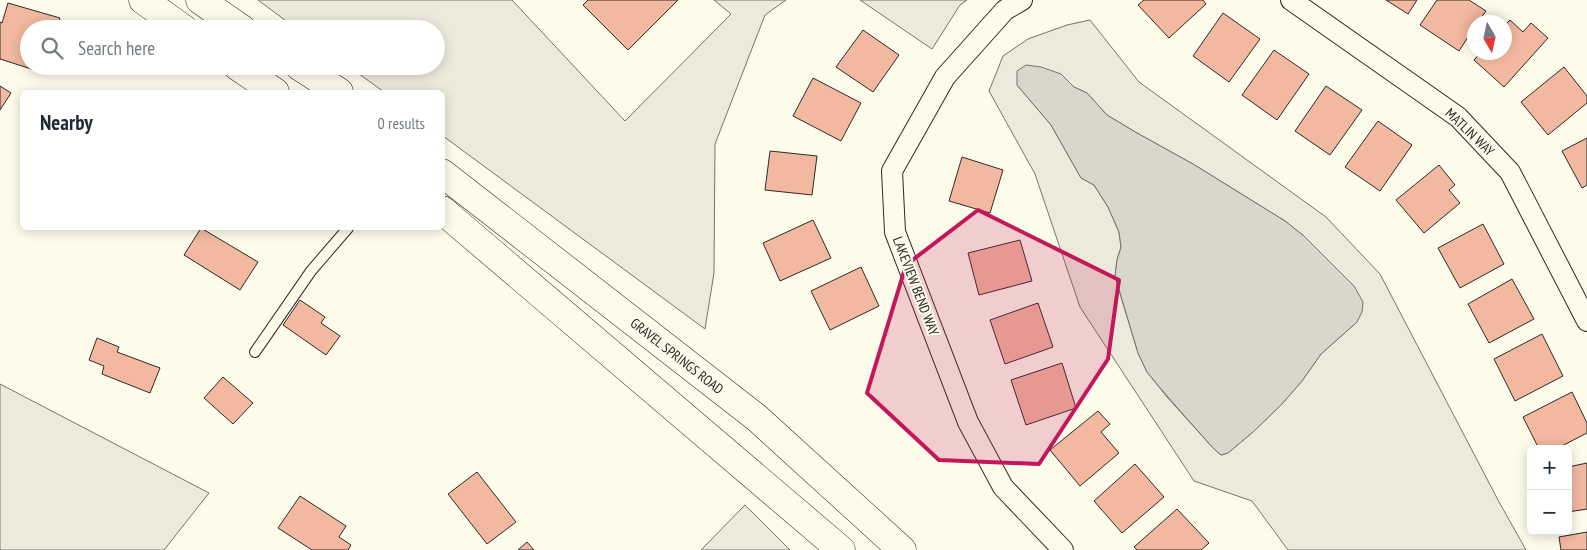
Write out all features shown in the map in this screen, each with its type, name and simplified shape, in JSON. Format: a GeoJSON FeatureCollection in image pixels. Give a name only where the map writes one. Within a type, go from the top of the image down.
{"type":"FeatureCollection","features":[{"type":"Feature","properties":{"kind":"main road"},"geometry":{"type":"LineString","coordinates":[[143,0],[171,20]]}},
{"type":"Feature","properties":{"kind":"main road"},"geometry":{"type":"LineString","coordinates":[[200,0],[229,20]]}},
{"type":"Feature","properties":{"kind":"main road"},"geometry":{"type":"LineString","coordinates":[[251,75],[272,90]]}},
{"type":"Feature","properties":{"kind":"main road"},"geometry":{"type":"LineString","coordinates":[[313,75],[336,90]]}},
{"type":"Feature","properties":{"kind":"main road","name":"GRAVEL SPRINGS ROAD"},"geometry":{"type":"LineString","coordinates":[[445,175],[757,418],[902,550]]}},
{"type":"Feature","properties":{"kind":"main road"},"geometry":{"type":"LineString","coordinates":[[445,213],[841,550]]}},
{"type":"Feature","properties":{"kind":"street","name":"LAKEVIEW BEND WAY"},"geometry":{"type":"LineString","coordinates":[[1022,0],[1005,10],[945,77],[892,171],[895,232],[968,422],[1002,487],[1063,550]]}},
{"type":"Feature","properties":{"kind":"street","name":"MATLIN WAY"},"geometry":{"type":"LineString","coordinates":[[1291,0],[1458,117],[1510,172],[1587,321]]}},
{"type":"Feature","properties":{"kind":"lane"},"geometry":{"type":"LineString","coordinates":[[255,352],[312,271],[346,230]]}},
{"type":"Feature","properties":{"kind":"highlighted area"},"geometry":{"type":"Polygon","coordinates":[[[978,210],[1119,280],[1108,359],[1039,464],[939,460],[867,393],[906,265],[978,210]]]}},
{"type":"Feature","properties":{"kind":"shaded area"},"geometry":{"type":"Polygon","coordinates":[[[258,0],[512,0],[625,121],[731,14],[714,0],[786,0],[765,15],[715,144],[714,273],[705,329],[445,137],[445,90],[381,90],[360,75],[445,75],[445,20],[285,20],[258,0]]]}},
{"type":"Feature","properties":{"kind":"shaded area"},"geometry":{"type":"Polygon","coordinates":[[[860,0],[967,0],[960,5],[932,49],[860,0]]]}},
{"type":"Feature","properties":{"kind":"shaded area"},"geometry":{"type":"Polygon","coordinates":[[[1090,20],[1139,82],[1326,217],[1380,274],[1526,550],[1288,550],[1252,501],[1194,481],[1080,307],[1035,174],[989,91],[1003,56],[1028,39],[1067,25],[1090,20]],[[1061,74],[1017,85],[1051,125],[1081,178],[1094,185],[1108,207],[1119,232],[1121,247],[1115,277],[1138,353],[1147,372],[1213,448],[1221,455],[1228,453],[1281,405],[1302,381],[1321,354],[1357,322],[1332,264],[1304,236],[1285,221],[1193,164],[1107,115],[1087,93],[1074,87],[1061,74]]]}},
{"type":"Feature","properties":{"kind":"shaded area"},"geometry":{"type":"Polygon","coordinates":[[[1026,65],[1041,67],[1061,74],[1074,87],[1087,93],[1107,115],[1193,164],[1285,221],[1304,236],[1354,286],[1363,302],[1362,312],[1357,322],[1321,354],[1302,381],[1281,405],[1228,453],[1221,455],[1213,448],[1147,372],[1138,353],[1115,276],[1121,247],[1119,232],[1108,207],[1094,185],[1081,178],[1051,125],[1017,85],[1017,71],[1026,65]]]}},
{"type":"Feature","properties":{"kind":"shaded area"},"geometry":{"type":"Polygon","coordinates":[[[0,384],[209,493],[164,550],[0,550],[0,384]]]}},
{"type":"Feature","properties":{"kind":"shaded area"},"geometry":{"type":"Polygon","coordinates":[[[745,505],[790,550],[701,550],[745,505]]]}},
{"type":"Feature","properties":{"kind":"building"},"geometry":{"type":"Polygon","coordinates":[[[588,0],[678,0],[628,50],[583,5],[588,0]]]}},
{"type":"Feature","properties":{"kind":"building"},"geometry":{"type":"Polygon","coordinates":[[[1144,0],[1203,0],[1206,4],[1169,38],[1138,5],[1144,0]]]}},
{"type":"Feature","properties":{"kind":"building"},"geometry":{"type":"Polygon","coordinates":[[[1386,0],[1417,0],[1408,14],[1386,0]]]}},
{"type":"Feature","properties":{"kind":"building"},"geometry":{"type":"Polygon","coordinates":[[[1437,0],[1469,0],[1486,11],[1483,15],[1467,15],[1467,39],[1459,51],[1420,25],[1437,0]]]}},
{"type":"Feature","properties":{"kind":"building"},"geometry":{"type":"Polygon","coordinates":[[[8,3],[60,18],[59,20],[20,20],[20,65],[0,59],[0,22],[2,23],[8,3]]]}},
{"type":"Feature","properties":{"kind":"building"},"geometry":{"type":"Polygon","coordinates":[[[1223,13],[1260,39],[1229,82],[1193,56],[1223,13]]]}},
{"type":"Feature","properties":{"kind":"building"},"geometry":{"type":"Polygon","coordinates":[[[1512,22],[1523,32],[1531,23],[1548,38],[1504,87],[1474,60],[1512,60],[1512,22]]]}},
{"type":"Feature","properties":{"kind":"building"},"geometry":{"type":"Polygon","coordinates":[[[863,30],[899,55],[873,92],[836,67],[863,30]]]}},
{"type":"Feature","properties":{"kind":"building"},"geometry":{"type":"Polygon","coordinates":[[[1274,50],[1309,74],[1277,120],[1242,95],[1274,50]]]}},
{"type":"Feature","properties":{"kind":"building"},"geometry":{"type":"Polygon","coordinates":[[[1564,67],[1587,96],[1587,103],[1548,135],[1521,102],[1564,67]]]}},
{"type":"Feature","properties":{"kind":"building"},"geometry":{"type":"Polygon","coordinates":[[[813,78],[861,103],[841,141],[793,116],[813,78]]]}},
{"type":"Feature","properties":{"kind":"building"},"geometry":{"type":"Polygon","coordinates":[[[0,86],[11,93],[0,110],[0,86]]]}},
{"type":"Feature","properties":{"kind":"building"},"geometry":{"type":"Polygon","coordinates":[[[1326,86],[1362,110],[1330,155],[1295,131],[1326,86]]]}},
{"type":"Feature","properties":{"kind":"building"},"geometry":{"type":"Polygon","coordinates":[[[1378,121],[1412,145],[1380,191],[1345,167],[1378,121]]]}},
{"type":"Feature","properties":{"kind":"building"},"geometry":{"type":"Polygon","coordinates":[[[1587,138],[1587,185],[1582,188],[1562,151],[1587,138]]]}},
{"type":"Feature","properties":{"kind":"building"},"geometry":{"type":"Polygon","coordinates":[[[770,151],[817,156],[812,195],[765,190],[770,151]]]}},
{"type":"Feature","properties":{"kind":"building"},"geometry":{"type":"Polygon","coordinates":[[[962,157],[1003,170],[990,213],[949,201],[962,157]]]}},
{"type":"Feature","properties":{"kind":"building"},"geometry":{"type":"Polygon","coordinates":[[[1439,165],[1455,185],[1449,190],[1460,203],[1424,233],[1396,200],[1439,165]]]}},
{"type":"Feature","properties":{"kind":"building"},"geometry":{"type":"Polygon","coordinates":[[[813,220],[831,258],[780,281],[763,243],[813,220]]]}},
{"type":"Feature","properties":{"kind":"building"},"geometry":{"type":"Polygon","coordinates":[[[1483,224],[1504,264],[1460,288],[1438,248],[1483,224]]]}},
{"type":"Feature","properties":{"kind":"building"},"geometry":{"type":"Polygon","coordinates":[[[200,230],[204,230],[258,262],[240,290],[184,255],[200,230]]]}},
{"type":"Feature","properties":{"kind":"building"},"geometry":{"type":"Polygon","coordinates":[[[1020,240],[1032,281],[979,295],[968,253],[1020,240]]]}},
{"type":"Feature","properties":{"kind":"building"},"geometry":{"type":"Polygon","coordinates":[[[861,267],[879,306],[830,330],[811,291],[861,267]]]}},
{"type":"Feature","properties":{"kind":"building"},"geometry":{"type":"Polygon","coordinates":[[[1512,279],[1534,319],[1489,343],[1468,304],[1512,279]]]}},
{"type":"Feature","properties":{"kind":"building"},"geometry":{"type":"Polygon","coordinates":[[[300,300],[325,317],[321,323],[340,336],[326,355],[283,325],[300,300]]]}},
{"type":"Feature","properties":{"kind":"building"},"geometry":{"type":"Polygon","coordinates":[[[1038,303],[1053,347],[1005,364],[990,320],[1038,303]]]}},
{"type":"Feature","properties":{"kind":"building"},"geometry":{"type":"Polygon","coordinates":[[[1542,334],[1563,376],[1515,401],[1494,359],[1542,334]]]}},
{"type":"Feature","properties":{"kind":"building"},"geometry":{"type":"Polygon","coordinates":[[[97,338],[119,347],[117,352],[160,368],[150,393],[102,374],[104,366],[89,360],[97,338]]]}},
{"type":"Feature","properties":{"kind":"building"},"geometry":{"type":"Polygon","coordinates":[[[1062,363],[1076,408],[1026,425],[1011,380],[1062,363]]]}},
{"type":"Feature","properties":{"kind":"building"},"geometry":{"type":"Polygon","coordinates":[[[223,377],[253,403],[233,424],[204,398],[223,377]]]}},
{"type":"Feature","properties":{"kind":"building"},"geometry":{"type":"Polygon","coordinates":[[[1572,392],[1587,423],[1587,433],[1564,445],[1537,445],[1523,417],[1572,392]]]}},
{"type":"Feature","properties":{"kind":"building"},"geometry":{"type":"Polygon","coordinates":[[[1098,411],[1110,424],[1101,432],[1119,453],[1080,486],[1050,450],[1098,411]]]}},
{"type":"Feature","properties":{"kind":"building"},"geometry":{"type":"Polygon","coordinates":[[[1587,463],[1587,509],[1572,511],[1572,466],[1587,463]]]}},
{"type":"Feature","properties":{"kind":"building"},"geometry":{"type":"Polygon","coordinates":[[[1135,464],[1164,497],[1122,533],[1094,501],[1135,464]]]}},
{"type":"Feature","properties":{"kind":"building"},"geometry":{"type":"Polygon","coordinates":[[[477,472],[516,522],[487,544],[448,494],[477,472]]]}},
{"type":"Feature","properties":{"kind":"building"},"geometry":{"type":"Polygon","coordinates":[[[300,496],[346,526],[339,537],[351,545],[348,550],[312,550],[278,528],[300,496]]]}},
{"type":"Feature","properties":{"kind":"building"},"geometry":{"type":"Polygon","coordinates":[[[1177,509],[1209,543],[1201,550],[1137,550],[1134,547],[1177,509]]]}},
{"type":"Feature","properties":{"kind":"building"},"geometry":{"type":"Polygon","coordinates":[[[1587,532],[1587,550],[1561,550],[1559,537],[1587,532]]]}},
{"type":"Feature","properties":{"kind":"building"},"geometry":{"type":"Polygon","coordinates":[[[527,542],[534,550],[518,550],[527,542]]]}}]}
